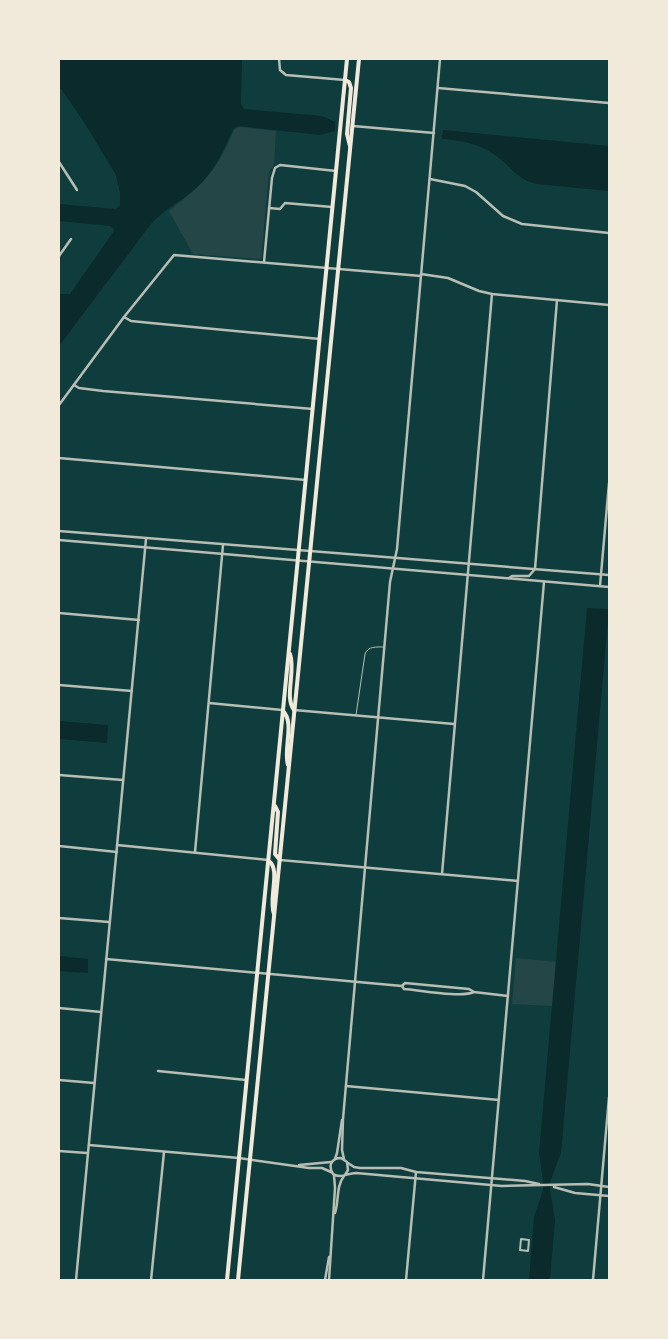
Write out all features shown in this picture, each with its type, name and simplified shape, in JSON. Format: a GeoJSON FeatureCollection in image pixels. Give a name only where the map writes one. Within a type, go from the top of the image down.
{"type":"FeatureCollection","features":[{"type":"Feature","properties":{"kind":"main road"},"geometry":{"type":"LineString","coordinates":[[227,1280],[347,59]]}},
{"type":"Feature","properties":{"kind":"main road"},"geometry":{"type":"LineString","coordinates":[[238,1280],[359,59]]}},
{"type":"Feature","properties":{"kind":"main road"},"geometry":{"type":"LineString","coordinates":[[345,80],[349,82],[351,88],[347,134],[351,148]]}},
{"type":"Feature","properties":{"kind":"main road"},"geometry":{"type":"LineString","coordinates":[[289,652],[293,662],[290,704],[294,710]]}},
{"type":"Feature","properties":{"kind":"main road"},"geometry":{"type":"LineString","coordinates":[[283,711],[287,715],[289,722],[286,755],[289,768]]}},
{"type":"Feature","properties":{"kind":"main road"},"geometry":{"type":"LineString","coordinates":[[274,804],[278,812],[275,854],[280,860]]}},
{"type":"Feature","properties":{"kind":"main road"},"geometry":{"type":"LineString","coordinates":[[269,860],[274,871],[272,904],[275,916]]}},
{"type":"Feature","properties":{"kind":"street"},"geometry":{"type":"LineString","coordinates":[[279,59],[280,70],[283,74],[289,76],[345,80]]}},
{"type":"Feature","properties":{"kind":"street"},"geometry":{"type":"LineString","coordinates":[[440,59],[398,549],[390,582],[384,648],[343,1119],[342,1150],[344,1159],[354,1167],[401,1168],[416,1172],[525,1180],[541,1185]]}},
{"type":"Feature","properties":{"kind":"street"},"geometry":{"type":"LineString","coordinates":[[438,88],[609,103]]}},
{"type":"Feature","properties":{"kind":"street"},"geometry":{"type":"LineString","coordinates":[[353,126],[434,134]]}},
{"type":"Feature","properties":{"kind":"street"},"geometry":{"type":"LineString","coordinates":[[59,162],[77,190]]}},
{"type":"Feature","properties":{"kind":"street"},"geometry":{"type":"LineString","coordinates":[[264,262],[272,178],[275,168],[280,166],[336,171]]}},
{"type":"Feature","properties":{"kind":"street"},"geometry":{"type":"LineString","coordinates":[[430,179],[459,184],[471,189],[503,216],[522,224],[609,233]]}},
{"type":"Feature","properties":{"kind":"street"},"geometry":{"type":"LineString","coordinates":[[269,208],[280,209],[285,203],[332,206]]}},
{"type":"Feature","properties":{"kind":"street"},"geometry":{"type":"LineString","coordinates":[[59,256],[71,239]]}},
{"type":"Feature","properties":{"kind":"street"},"geometry":{"type":"LineString","coordinates":[[59,405],[174,255],[448,278],[478,291],[492,294],[609,305]]}},
{"type":"Feature","properties":{"kind":"street"},"geometry":{"type":"LineString","coordinates":[[442,874],[492,294]]}},
{"type":"Feature","properties":{"kind":"street"},"geometry":{"type":"LineString","coordinates":[[507,579],[512,576],[529,576],[535,569],[557,300]]}},
{"type":"Feature","properties":{"kind":"street"},"geometry":{"type":"LineString","coordinates":[[124,318],[151,324],[320,338]]}},
{"type":"Feature","properties":{"kind":"street"},"geometry":{"type":"LineString","coordinates":[[74,385],[79,388],[103,391],[313,409]]}},
{"type":"Feature","properties":{"kind":"street"},"geometry":{"type":"LineString","coordinates":[[59,458],[306,480]]}},
{"type":"Feature","properties":{"kind":"street"},"geometry":{"type":"LineString","coordinates":[[600,586],[609,483]]}},
{"type":"Feature","properties":{"kind":"street"},"geometry":{"type":"LineString","coordinates":[[59,531],[609,575]]}},
{"type":"Feature","properties":{"kind":"street"},"geometry":{"type":"LineString","coordinates":[[76,1280],[146,539]]}},
{"type":"Feature","properties":{"kind":"street"},"geometry":{"type":"LineString","coordinates":[[59,540],[609,587]]}},
{"type":"Feature","properties":{"kind":"street"},"geometry":{"type":"LineString","coordinates":[[195,852],[223,545]]}},
{"type":"Feature","properties":{"kind":"street"},"geometry":{"type":"LineString","coordinates":[[483,1280],[544,582]]}},
{"type":"Feature","properties":{"kind":"street"},"geometry":{"type":"LineString","coordinates":[[59,613],[139,620]]}},
{"type":"Feature","properties":{"kind":"street"},"geometry":{"type":"LineString","coordinates":[[59,685],[132,691]]}},
{"type":"Feature","properties":{"kind":"street"},"geometry":{"type":"LineString","coordinates":[[209,703],[283,711]]}},
{"type":"Feature","properties":{"kind":"street"},"geometry":{"type":"LineString","coordinates":[[294,710],[454,724]]}},
{"type":"Feature","properties":{"kind":"street"},"geometry":{"type":"LineString","coordinates":[[59,775],[123,780]]}},
{"type":"Feature","properties":{"kind":"street"},"geometry":{"type":"LineString","coordinates":[[59,846],[117,852]]}},
{"type":"Feature","properties":{"kind":"street"},"geometry":{"type":"LineString","coordinates":[[117,846],[269,860]]}},
{"type":"Feature","properties":{"kind":"street"},"geometry":{"type":"LineString","coordinates":[[280,860],[518,881]]}},
{"type":"Feature","properties":{"kind":"street"},"geometry":{"type":"LineString","coordinates":[[59,918],[109,922]]}},
{"type":"Feature","properties":{"kind":"street"},"geometry":{"type":"LineString","coordinates":[[106,959],[402,986],[404,989],[468,994],[474,992]]}},
{"type":"Feature","properties":{"kind":"street"},"geometry":{"type":"LineString","coordinates":[[402,986],[405,983],[469,989],[474,992],[508,996]]}},
{"type":"Feature","properties":{"kind":"street"},"geometry":{"type":"LineString","coordinates":[[59,1008],[101,1012]]}},
{"type":"Feature","properties":{"kind":"street"},"geometry":{"type":"LineString","coordinates":[[158,1071],[246,1080]]}},
{"type":"Feature","properties":{"kind":"street"},"geometry":{"type":"LineString","coordinates":[[59,1080],[94,1083]]}},
{"type":"Feature","properties":{"kind":"street"},"geometry":{"type":"LineString","coordinates":[[346,1086],[498,1100]]}},
{"type":"Feature","properties":{"kind":"street"},"geometry":{"type":"LineString","coordinates":[[593,1280],[609,1097]]}},
{"type":"Feature","properties":{"kind":"street"},"geometry":{"type":"LineString","coordinates":[[329,1280],[336,1184],[330,1167],[338,1153],[340,1129],[343,1119]]}},
{"type":"Feature","properties":{"kind":"street"},"geometry":{"type":"LineString","coordinates":[[88,1145],[298,1165],[327,1163],[344,1159]]}},
{"type":"Feature","properties":{"kind":"street"},"geometry":{"type":"LineString","coordinates":[[59,1151],[88,1153]]}},
{"type":"Feature","properties":{"kind":"street"},"geometry":{"type":"LineString","coordinates":[[151,1280],[164,1152]]}},
{"type":"Feature","properties":{"kind":"street"},"geometry":{"type":"LineString","coordinates":[[334,1215],[338,1202],[339,1184],[348,1170],[347,1162]]}},
{"type":"Feature","properties":{"kind":"street"},"geometry":{"type":"LineString","coordinates":[[298,1165],[308,1168],[322,1168],[340,1176],[360,1173],[491,1186],[521,1187],[588,1184],[609,1187]]}},
{"type":"Feature","properties":{"kind":"street"},"geometry":{"type":"LineString","coordinates":[[406,1280],[416,1172]]}},
{"type":"Feature","properties":{"kind":"street"},"geometry":{"type":"LineString","coordinates":[[552,1186],[575,1193],[609,1196]]}},
{"type":"Feature","properties":{"kind":"street"},"geometry":{"type":"LineString","coordinates":[[521,1239],[528,1240],[528,1250],[520,1250],[521,1239]]}},
{"type":"Feature","properties":{"kind":"street"},"geometry":{"type":"LineString","coordinates":[[325,1280],[326,1267],[330,1255]]}},
{"type":"Feature","properties":{"kind":"lane"},"geometry":{"type":"LineString","coordinates":[[356,715],[366,650],[384,648]]}},
{"type":"Feature","properties":{"kind":"shaded area"},"geometry":{"type":"Polygon","coordinates":[[[59,59],[242,59],[241,104],[244,109],[322,116],[335,122],[335,131],[320,135],[239,126],[234,128],[207,176],[194,190],[161,214],[151,224],[59,346],[59,294],[70,294],[114,231],[110,226],[59,221],[59,204],[116,209],[120,205],[120,193],[116,175],[84,122],[59,88],[59,59]]]}},
{"type":"Feature","properties":{"kind":"shaded area"},"geometry":{"type":"Polygon","coordinates":[[[242,127],[276,131],[274,164],[269,172],[261,259],[193,254],[169,211],[208,176],[228,144],[234,130],[242,127]]]}},
{"type":"Feature","properties":{"kind":"shaded area"},"geometry":{"type":"Polygon","coordinates":[[[443,130],[609,146],[609,191],[530,182],[519,176],[501,159],[483,148],[463,142],[442,139],[443,130]]]}},
{"type":"Feature","properties":{"kind":"shaded area"},"geometry":{"type":"Polygon","coordinates":[[[587,608],[609,609],[561,1153],[550,1182],[555,1220],[550,1280],[529,1280],[534,1217],[543,1190],[539,1153],[587,608]]]}},
{"type":"Feature","properties":{"kind":"shaded area"},"geometry":{"type":"Polygon","coordinates":[[[59,721],[108,725],[107,743],[59,739],[59,721]]]}},
{"type":"Feature","properties":{"kind":"shaded area"},"geometry":{"type":"Polygon","coordinates":[[[59,956],[88,959],[88,973],[59,971],[59,956]]]}},
{"type":"Feature","properties":{"kind":"shaded area"},"geometry":{"type":"Polygon","coordinates":[[[516,958],[557,962],[553,1006],[512,1004],[516,958]]]}}]}
